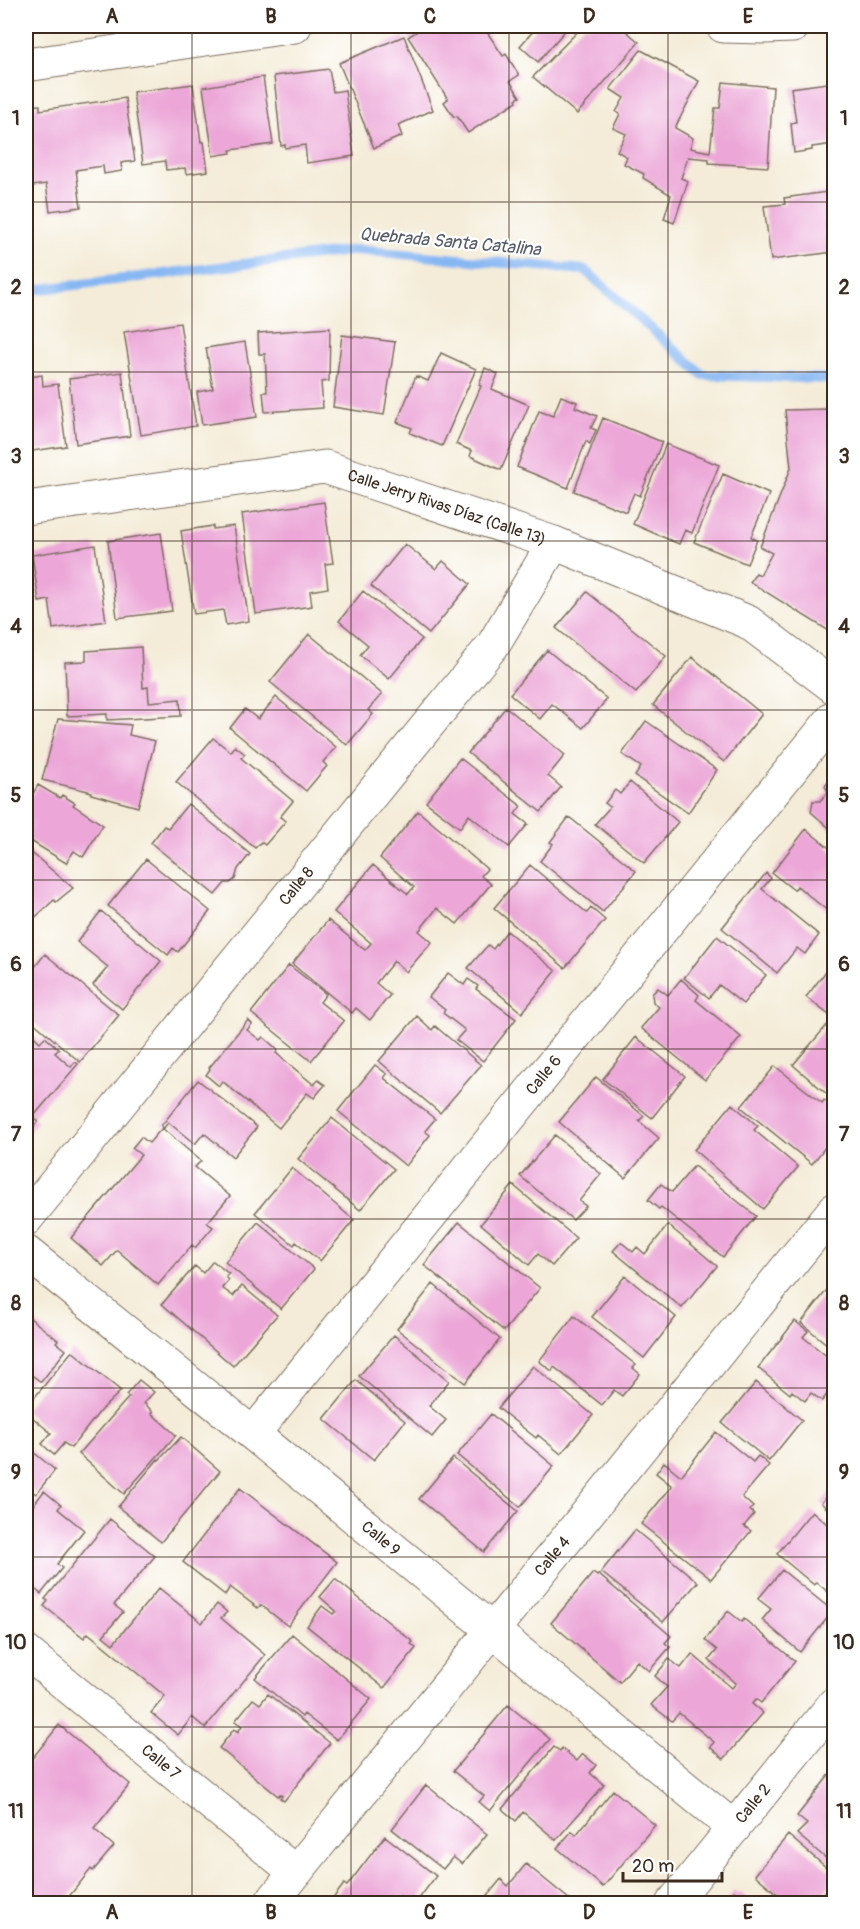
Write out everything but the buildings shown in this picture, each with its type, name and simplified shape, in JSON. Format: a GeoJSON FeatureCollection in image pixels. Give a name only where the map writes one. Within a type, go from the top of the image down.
{"type":"FeatureCollection","features":[{"type":"Feature","properties":{"kind":"street"},"geometry":{"type":"LineString","coordinates":[[26,65],[295,26]]}},
{"type":"Feature","properties":{"kind":"street"},"geometry":{"type":"LineString","coordinates":[[723,26],[793,26]]}},
{"type":"Feature","properties":{"kind":"street","name":"Calle Jerry Rivas Díaz (Calle 13)"},"geometry":{"type":"LineString","coordinates":[[26,508],[325,466],[554,543],[748,622],[834,687]]}},
{"type":"Feature","properties":{"kind":"street","name":"Calle 8"},"geometry":{"type":"LineString","coordinates":[[26,1219],[493,645],[554,543]]}},
{"type":"Feature","properties":{"kind":"street","name":"Calle 6"},"geometry":{"type":"LineString","coordinates":[[253,1434],[834,717]]}},
{"type":"Feature","properties":{"kind":"street","name":"Calle 4"},"geometry":{"type":"LineString","coordinates":[[270,1904],[834,1210]]}},
{"type":"Feature","properties":{"kind":"street","name":"Calle 9"},"geometry":{"type":"LineString","coordinates":[[26,1252],[253,1434],[734,1828]]}},
{"type":"Feature","properties":{"kind":"street","name":"Calle 7"},"geometry":{"type":"LineString","coordinates":[[26,1652],[295,1872]]}},
{"type":"Feature","properties":{"kind":"street","name":"Calle 2"},"geometry":{"type":"LineString","coordinates":[[672,1904],[834,1704]]}},
{"type":"Feature","properties":{"kind":"waterway","name":"Quebrada Santa Catalina"},"geometry":{"type":"LineString","coordinates":[[26,291],[357,250],[585,270],[703,375],[834,379]]}}]}
